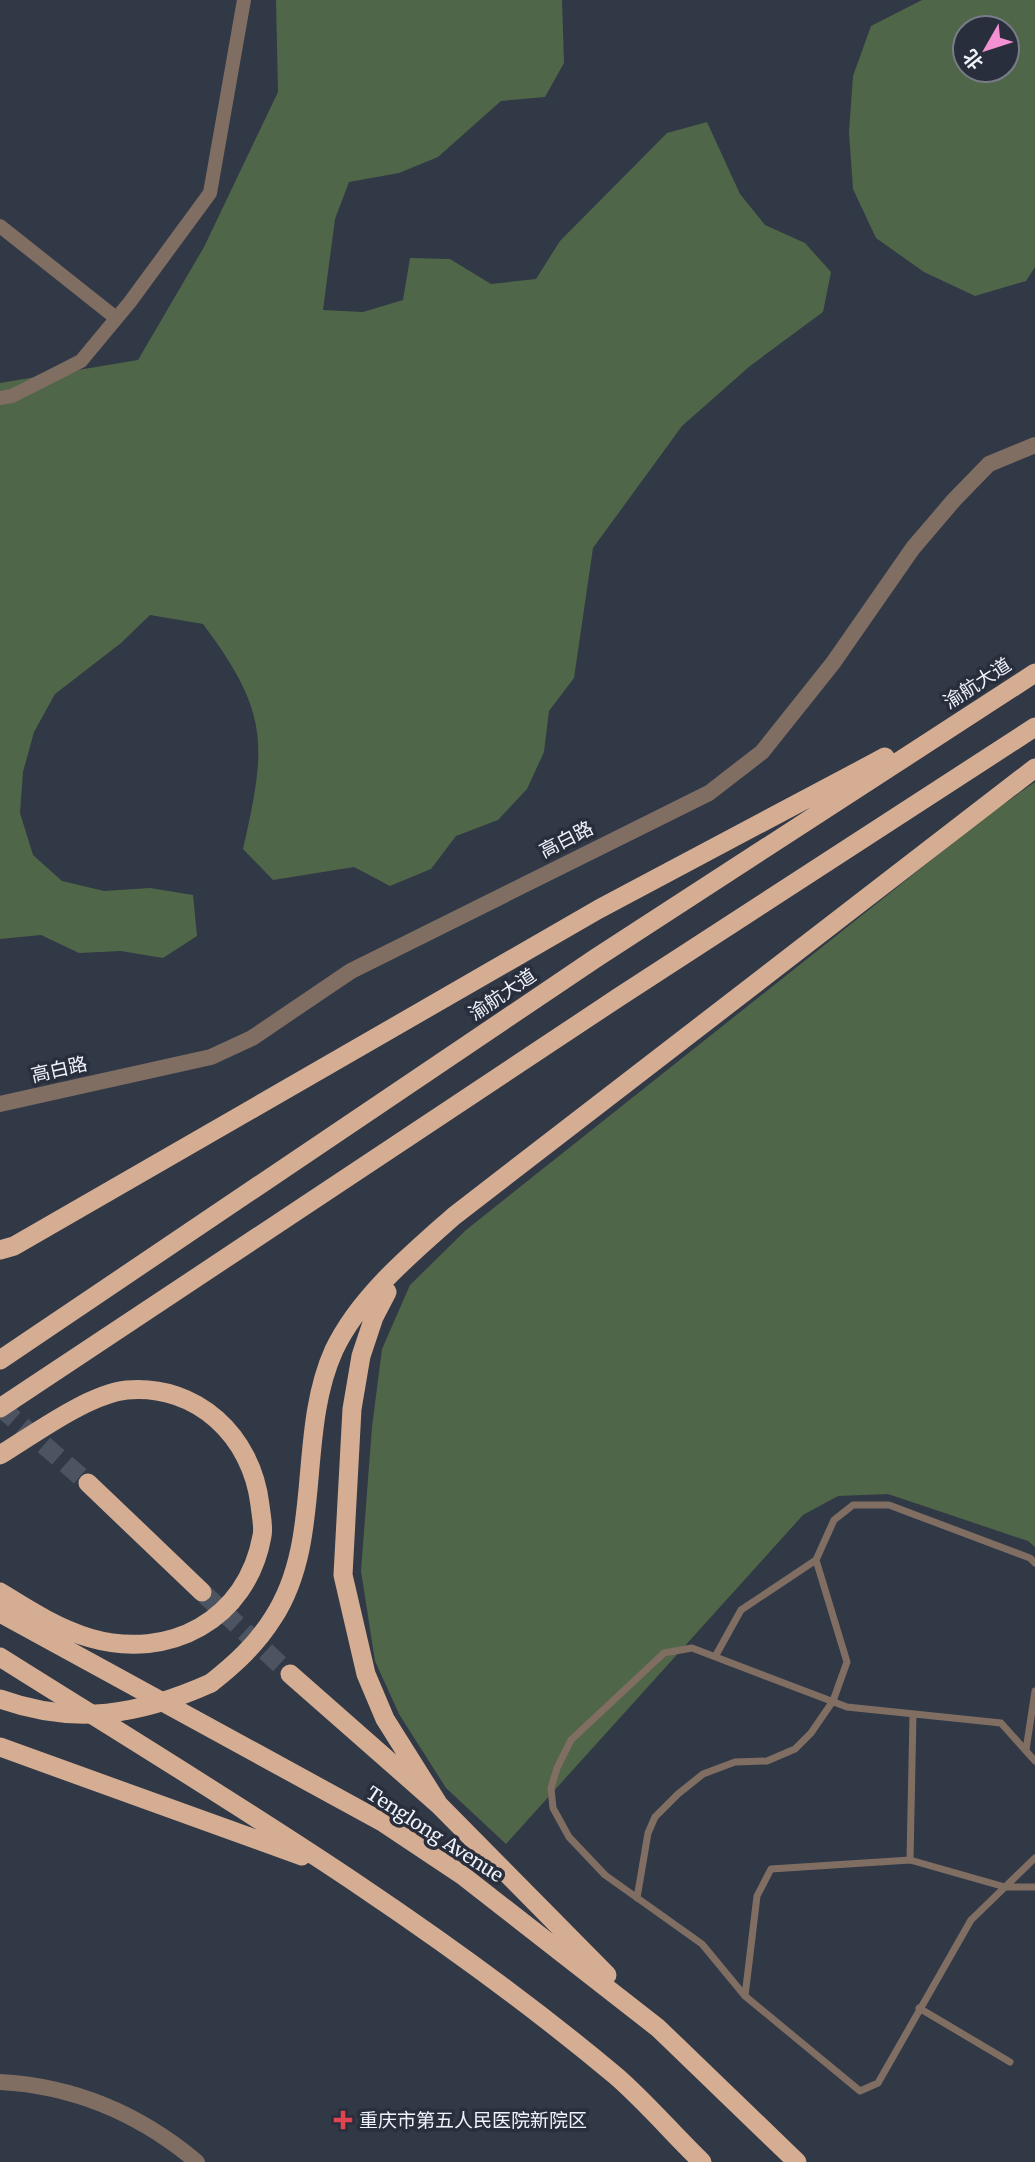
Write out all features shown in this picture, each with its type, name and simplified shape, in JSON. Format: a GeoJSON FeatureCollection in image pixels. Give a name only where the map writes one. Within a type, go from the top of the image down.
{"type":"FeatureCollection","features":[{"type":"Feature","properties":{"kind":"highway","name":"渝航大道"},"geometry":{"type":"LineString","coordinates":[[0,1360],[596,958],[1035,673]]}},
{"type":"Feature","properties":{"kind":"highway"},"geometry":{"type":"LineString","coordinates":[[5,1250],[599,909],[1000,696]]}},
{"type":"Feature","properties":{"kind":"highway"},"geometry":{"type":"LineString","coordinates":[[0,1408],[619,997],[1035,727]]}},
{"type":"Feature","properties":{"kind":"highway"},"geometry":{"type":"LineString","coordinates":[[0,1699],[20,1707],[73,1716],[130,1712],[173,1700],[211,1684],[247,1653],[275,1617],[293,1572],[303,1528],[314,1415],[334,1350],[361,1309],[404,1260],[454,1216],[1035,768]]}},
{"type":"Feature","properties":{"kind":"highway"},"geometry":{"type":"LineString","coordinates":[[404,1260],[374,1317],[360,1356],[352,1409],[343,1575],[366,1674],[385,1719],[439,1805]]}},
{"type":"Feature","properties":{"kind":"highway"},"geometry":{"type":"LineString","coordinates":[[0,1455],[79,1407],[125,1390],[173,1392],[208,1411],[240,1444],[258,1488],[263,1534],[253,1568],[234,1599],[204,1628],[172,1640],[127,1644],[90,1638],[43,1619],[0,1592]]}},
{"type":"Feature","properties":{"kind":"highway"},"geometry":{"type":"LineString","coordinates":[[88,1483],[202,1592]]}},
{"type":"Feature","properties":{"kind":"highway","name":"Tenglong Avenue"},"geometry":{"type":"LineString","coordinates":[[0,1613],[384,1824],[462,1875],[658,2028],[797,2162]]}},
{"type":"Feature","properties":{"kind":"highway"},"geometry":{"type":"LineString","coordinates":[[0,1657],[341,1871],[426,1930],[617,2077],[702,2162]]}},
{"type":"Feature","properties":{"kind":"highway"},"geometry":{"type":"LineString","coordinates":[[290,1674],[439,1805],[658,2028]]}},
{"type":"Feature","properties":{"kind":"highway"},"geometry":{"type":"LineString","coordinates":[[0,1745],[341,1871]]}},
{"type":"Feature","properties":{"kind":"street"},"geometry":{"type":"LineString","coordinates":[[0,398],[12,396],[81,361],[210,193],[244,0]]}},
{"type":"Feature","properties":{"kind":"street"},"geometry":{"type":"LineString","coordinates":[[0,226],[116,318]]}},
{"type":"Feature","properties":{"kind":"street","name":"高白路"},"geometry":{"type":"LineString","coordinates":[[0,1104],[211,1057],[251,1038],[351,971],[709,793],[762,752],[833,663],[913,548],[954,500],[989,464],[1035,445]]}},
{"type":"Feature","properties":{"kind":"street"},"geometry":{"type":"LineString","coordinates":[[0,2082],[34,2084],[84,2096],[128,2115],[172,2141],[197,2162]]}},
{"type":"Feature","properties":{"kind":"lane"},"geometry":{"type":"LineString","coordinates":[[716,1655],[741,1610],[816,1560],[834,1520],[853,1505],[888,1505],[1030,1558],[1035,1563]]}},
{"type":"Feature","properties":{"kind":"lane"},"geometry":{"type":"LineString","coordinates":[[637,1898],[648,1833],[656,1817],[678,1794],[703,1774],[735,1762],[767,1761],[794,1749],[811,1733],[833,1701],[847,1662],[816,1560]]}},
{"type":"Feature","properties":{"kind":"lane"},"geometry":{"type":"LineString","coordinates":[[1035,1761],[1001,1723],[847,1707],[692,1648],[664,1653],[571,1740],[557,1768],[551,1788],[553,1808],[569,1838],[605,1875],[702,1944],[745,1996],[860,2091],[878,2084],[971,1920],[1035,1858]]}},
{"type":"Feature","properties":{"kind":"lane"},"geometry":{"type":"LineString","coordinates":[[1026,1751],[1035,1691]]}},
{"type":"Feature","properties":{"kind":"lane"},"geometry":{"type":"LineString","coordinates":[[910,1860],[913,1714]]}},
{"type":"Feature","properties":{"kind":"lane"},"geometry":{"type":"LineString","coordinates":[[745,1996],[757,1896],[771,1869],[910,1860],[1006,1887],[1035,1887]]}},
{"type":"Feature","properties":{"kind":"lane"},"geometry":{"type":"LineString","coordinates":[[919,2008],[1010,2062]]}},
{"type":"Feature","properties":{"kind":"green space"},"geometry":{"type":"Polygon","coordinates":[[[276,0],[562,0],[564,63],[545,97],[501,101],[438,157],[399,173],[349,182],[335,219],[323,310],[363,312],[403,300],[410,258],[450,259],[491,284],[536,279],[560,241],[667,133],[707,122],[740,194],[765,225],[805,243],[831,272],[823,312],[750,366],[682,426],[593,548],[574,678],[549,711],[544,752],[527,789],[498,820],[456,836],[431,869],[390,886],[354,867],[273,880],[243,849],[256,782],[258,755],[257,730],[251,706],[240,682],[203,624],[150,615],[121,643],[55,694],[34,732],[23,772],[20,813],[33,855],[62,881],[104,891],[150,888],[193,895],[197,936],[163,958],[121,951],[79,953],[41,935],[0,939],[0,383],[138,360],[204,247],[278,92],[276,0]]]}},
{"type":"Feature","properties":{"kind":"green space"},"geometry":{"type":"Polygon","coordinates":[[[922,0],[1035,0],[1035,267],[1026,281],[975,296],[924,272],[876,238],[853,189],[849,132],[853,76],[871,26],[922,0]]]}},
{"type":"Feature","properties":{"kind":"green space"},"geometry":{"type":"Polygon","coordinates":[[[1035,782],[1035,1547],[1028,1541],[888,1494],[838,1496],[803,1515],[506,1844],[446,1788],[399,1714],[375,1661],[361,1571],[372,1427],[382,1349],[410,1285],[466,1230],[988,815],[1035,782]]]}},
{"type":"Feature","properties":{"kind":"tunnel"},"geometry":{"type":"LineString","coordinates":[[0,1407],[88,1483]]}},
{"type":"Feature","properties":{"kind":"tunnel"},"geometry":{"type":"LineString","coordinates":[[202,1592],[290,1674]]}},
{"type":"Feature","properties":{"kind":"place","name":"重庆市第五人民医院新院区"},"geometry":{"type":"Point","coordinates":[343,2120]}}]}
